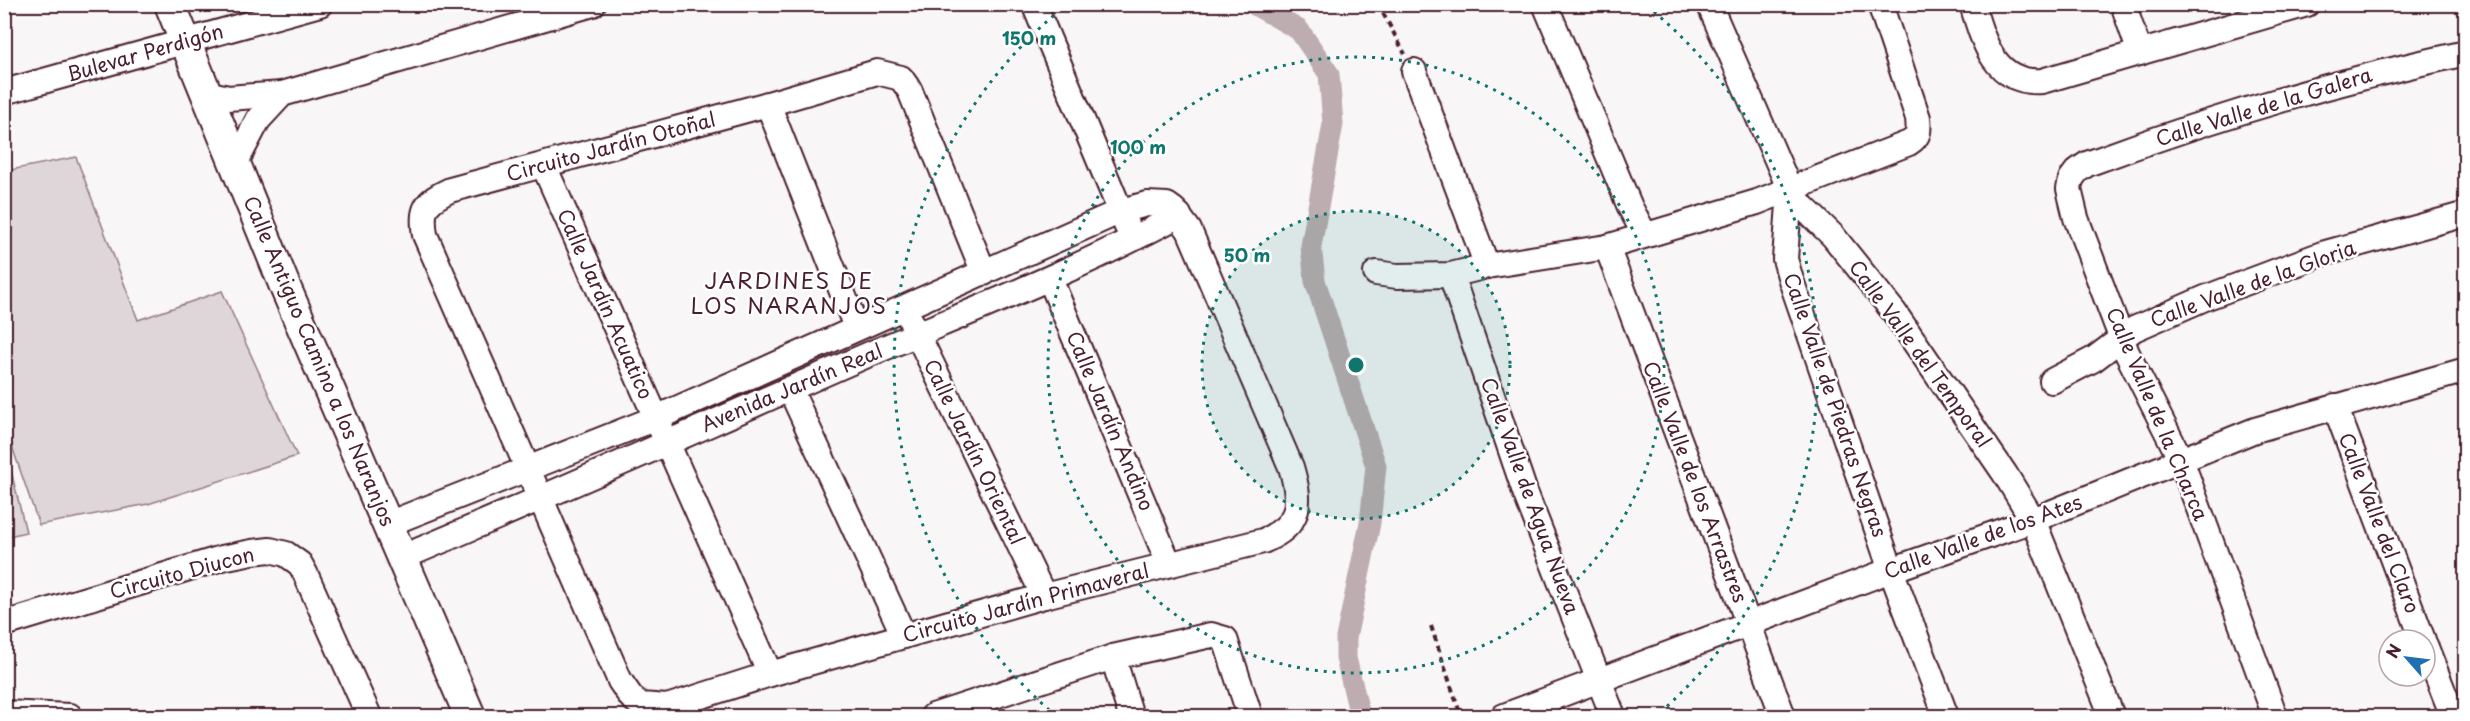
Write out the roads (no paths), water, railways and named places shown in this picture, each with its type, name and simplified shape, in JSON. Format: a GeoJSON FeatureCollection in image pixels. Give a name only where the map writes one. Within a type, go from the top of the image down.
{"type":"FeatureCollection","features":[{"type":"Feature","properties":{"kind":"street","name":"Calle Antiguo Camino a los Naranjos"},"geometry":{"type":"LineString","coordinates":[[170,4],[235,164],[470,717]]}},
{"type":"Feature","properties":{"kind":"street","name":"Bulevar Perdigón"},"geometry":{"type":"LineString","coordinates":[[4,93],[320,4]]}},
{"type":"Feature","properties":{"kind":"street"},"geometry":{"type":"LineString","coordinates":[[206,93],[228,98],[282,94],[593,4]]}},
{"type":"Feature","properties":{"kind":"street"},"geometry":{"type":"LineString","coordinates":[[1034,4],[1132,241]]}},
{"type":"Feature","properties":{"kind":"street"},"geometry":{"type":"LineString","coordinates":[[1545,4],[1630,207],[1645,235]]}},
{"type":"Feature","properties":{"kind":"street","name":"Calle Valle del Temporal"},"geometry":{"type":"LineString","coordinates":[[1709,4],[1790,190],[1803,207],[1833,236],[1894,312],[1972,423],[2033,520],[2112,717]]}},
{"type":"Feature","properties":{"kind":"street"},"geometry":{"type":"LineString","coordinates":[[1376,273],[1405,276],[1451,275],[1487,266],[1607,248],[1790,190],[1896,149],[1917,138],[1918,118],[1880,4]]}},
{"type":"Feature","properties":{"kind":"street"},"geometry":{"type":"LineString","coordinates":[[1972,4],[1992,56],[2008,75],[2027,82],[2042,81],[2140,53],[2265,10],[2307,4]]}},
{"type":"Feature","properties":{"kind":"street"},"geometry":{"type":"LineString","coordinates":[[2123,4],[2140,53]]}},
{"type":"Feature","properties":{"kind":"street","name":"Calle Valle de la Galera"},"geometry":{"type":"LineString","coordinates":[[2071,179],[2087,164],[2167,134],[2367,74],[2466,53]]}},
{"type":"Feature","properties":{"kind":"street"},"geometry":{"type":"LineString","coordinates":[[1414,71],[1487,266]]}},
{"type":"Feature","properties":{"kind":"street","name":"Circuito Jardín Otoñal"},"geometry":{"type":"LineString","coordinates":[[540,500],[425,235],[422,217],[427,204],[450,190],[544,166],[877,72],[901,78],[910,91],[984,273]]}},
{"type":"Feature","properties":{"kind":"street"},"geometry":{"type":"LineString","coordinates":[[235,164],[258,120],[282,94]]}},
{"type":"Feature","properties":{"kind":"street"},"geometry":{"type":"LineString","coordinates":[[768,104],[856,327]]}},
{"type":"Feature","properties":{"kind":"street","name":"Calle Jardín Acuatico"},"geometry":{"type":"LineString","coordinates":[[544,166],[770,674]]}},
{"type":"Feature","properties":{"kind":"street","name":"Calle Valle de la Charca"},"geometry":{"type":"LineString","coordinates":[[2071,179],[2069,189],[2076,218],[2127,353],[2181,460],[2275,717]]}},
{"type":"Feature","properties":{"kind":"street","name":"Calle Valle de Piedras Negras"},"geometry":{"type":"LineString","coordinates":[[1790,190],[1785,259],[1791,280],[1891,570],[1946,717]]}},
{"type":"Feature","properties":{"kind":"street","name":"Avenida Jardín Real"},"geometry":{"type":"LineString","coordinates":[[388,524],[527,467],[656,418],[856,327],[905,308],[1121,212],[1147,204],[1173,210]]}},
{"type":"Feature","properties":{"kind":"street","name":"Avenida Jardín Real"},"geometry":{"type":"LineString","coordinates":[[403,557],[540,500],[666,442],[917,334],[1050,279],[1132,241],[1173,210]]}},
{"type":"Feature","properties":{"kind":"street","name":"Circuito Jardín Primaveral"},"geometry":{"type":"LineString","coordinates":[[540,500],[620,681],[631,697],[641,705],[667,707],[770,674],[1044,596],[1263,541],[1289,526],[1298,510],[1297,489],[1291,467],[1189,230],[1173,210]]}},
{"type":"Feature","properties":{"kind":"street","name":"Calle Valle de la Gloria"},"geometry":{"type":"LineString","coordinates":[[2052,381],[2094,359],[2145,323],[2269,273],[2322,255],[2466,214]]}},
{"type":"Feature","properties":{"kind":"street","name":"Calle Valle de los Arrastres"},"geometry":{"type":"LineString","coordinates":[[1607,248],[1783,717]]}},
{"type":"Feature","properties":{"kind":"street","name":"Calle Valle de Agua Nueva"},"geometry":{"type":"LineString","coordinates":[[1451,275],[1525,492],[1613,717]]}},
{"type":"Feature","properties":{"kind":"street","name":"Calle Jardín Andino"},"geometry":{"type":"LineString","coordinates":[[1050,279],[1169,564]]}},
{"type":"Feature","properties":{"kind":"street","name":"Calle Jardín Oriental"},"geometry":{"type":"LineString","coordinates":[[905,308],[1044,596]]}},
{"type":"Feature","properties":{"kind":"street","name":"Calle Valle de los Ates"},"geometry":{"type":"LineString","coordinates":[[1504,717],[1891,570],[2033,520],[2255,430],[2466,370]]}},
{"type":"Feature","properties":{"kind":"street"},"geometry":{"type":"LineString","coordinates":[[790,389],[904,636]]}},
{"type":"Feature","properties":{"kind":"street","name":"Calle Valle del Claro"},"geometry":{"type":"LineString","coordinates":[[2335,406],[2418,628]]}},
{"type":"Feature","properties":{"kind":"street","name":"Circuito Diucon"},"geometry":{"type":"LineString","coordinates":[[4,624],[222,558],[270,550],[286,554],[300,564],[305,573],[369,717]]}},
{"type":"Feature","properties":{"kind":"street"},"geometry":{"type":"LineString","coordinates":[[933,717],[995,707],[1113,657],[1212,635],[1225,639],[1250,717]]}},
{"type":"Feature","properties":{"kind":"street"},"geometry":{"type":"LineString","coordinates":[[1113,657],[1131,717]]}},
{"type":"Feature","properties":{"kind":"street"},"geometry":{"type":"LineString","coordinates":[[2437,676],[2453,717]]}},
{"type":"Feature","properties":{"kind":"street"},"geometry":{"type":"LineString","coordinates":[[4,713],[70,717]]}},
{"type":"Feature","properties":{"kind":"waterway"},"geometry":{"type":"LineString","coordinates":[[1253,4],[1299,30],[1329,74],[1333,124],[1311,246],[1315,281],[1376,466],[1370,523],[1346,638],[1346,658],[1360,716]]}},
{"type":"Feature","properties":{"kind":"district","name":"JARDINES DE LOS NARANJOS"},"geometry":{"type":"Point","coordinates":[789,294]}}]}
